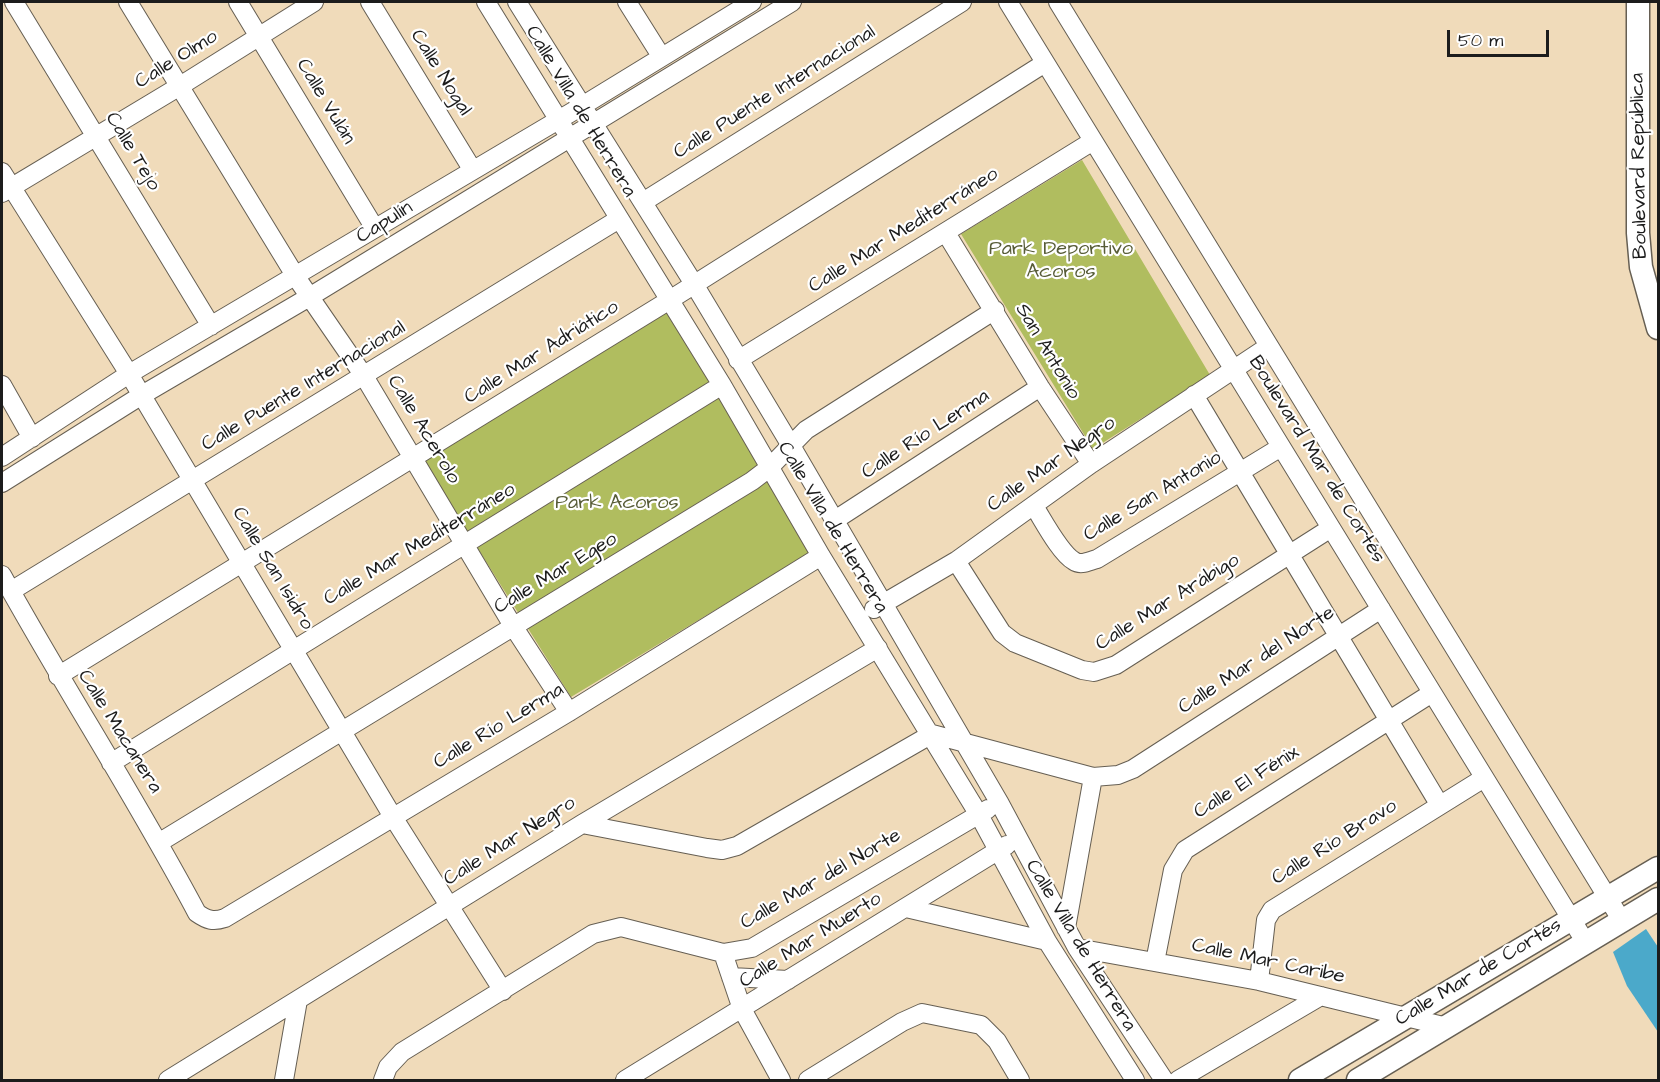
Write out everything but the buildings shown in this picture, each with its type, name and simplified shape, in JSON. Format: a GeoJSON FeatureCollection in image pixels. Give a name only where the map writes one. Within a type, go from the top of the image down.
{"type":"FeatureCollection","features":[{"type":"Feature","properties":{"kind":"main road","name":"Boulevard República"},"geometry":{"type":"LineString","coordinates":[[1638,2],[1640,109],[1638,233],[1641,267],[1659,328]]}},
{"type":"Feature","properties":{"kind":"main road","name":"Calle Mar de Cortés"},"geometry":{"type":"LineString","coordinates":[[1300,1080],[1659,868]]}},
{"type":"Feature","properties":{"kind":"main road","name":"Calle Mar de Cortés"},"geometry":{"type":"LineString","coordinates":[[1358,1080],[1659,899]]}},
{"type":"Feature","properties":{"kind":"street","name":"Calle Tejo"},"geometry":{"type":"LineString","coordinates":[[14,2],[211,326]]}},
{"type":"Feature","properties":{"kind":"street"},"geometry":{"type":"LineString","coordinates":[[128,2],[296,277]]}},
{"type":"Feature","properties":{"kind":"street","name":"Calle Vulán"},"geometry":{"type":"LineString","coordinates":[[238,2],[374,227]]}},
{"type":"Feature","properties":{"kind":"street","name":"Calle Olmo"},"geometry":{"type":"LineString","coordinates":[[4,184],[96,135],[180,86],[314,2]]}},
{"type":"Feature","properties":{"kind":"street","name":"Calle Nogal"},"geometry":{"type":"LineString","coordinates":[[370,2],[472,169]]}},
{"type":"Feature","properties":{"kind":"street","name":"Calle Villa de Herrera"},"geometry":{"type":"LineString","coordinates":[[486,2],[668,301],[722,385],[821,556],[932,734],[1047,941],[1135,1080]]}},
{"type":"Feature","properties":{"kind":"street","name":"Calle Villa de Herrera"},"geometry":{"type":"LineString","coordinates":[[517,2],[694,284],[835,520],[1019,837],[1077,948],[1164,1080]]}},
{"type":"Feature","properties":{"kind":"street"},"geometry":{"type":"LineString","coordinates":[[627,2],[661,56]]}},
{"type":"Feature","properties":{"kind":"street","name":"Capulín"},"geometry":{"type":"LineString","coordinates":[[2,457],[129,374],[296,277],[374,227],[582,106],[752,2]]}},
{"type":"Feature","properties":{"kind":"street","name":"Capulín"},"geometry":{"type":"LineString","coordinates":[[2,483],[142,395],[311,296],[568,136],[792,2]]}},
{"type":"Feature","properties":{"kind":"street","name":"Calle Puente Internacional"},"geometry":{"type":"LineString","coordinates":[[643,202],[962,2]]}},
{"type":"Feature","properties":{"kind":"street","name":"Boulevard Mar de Cortés"},"geometry":{"type":"LineString","coordinates":[[1008,2],[1586,943]]}},
{"type":"Feature","properties":{"kind":"street","name":"Boulevard Mar de Cortés"},"geometry":{"type":"LineString","coordinates":[[1058,2],[1622,921]]}},
{"type":"Feature","properties":{"kind":"street","name":"Calle Mar Adriático"},"geometry":{"type":"LineString","coordinates":[[58,676],[668,301],[1045,63]]}},
{"type":"Feature","properties":{"kind":"street","name":"Calle Mar Mediterráneo"},"geometry":{"type":"LineString","coordinates":[[738,360],[1094,141]]}},
{"type":"Feature","properties":{"kind":"street","name":"Calle San Isidro"},"geometry":{"type":"LineString","coordinates":[[4,184],[142,395],[393,817],[503,991]]}},
{"type":"Feature","properties":{"kind":"street","name":"Calle Puente Internacional"},"geometry":{"type":"LineString","coordinates":[[11,591],[619,219]]}},
{"type":"Feature","properties":{"kind":"street","name":"San Antonio"},"geometry":{"type":"LineString","coordinates":[[946,233],[1091,464]]}},
{"type":"Feature","properties":{"kind":"street","name":"Calle Acerolo"},"geometry":{"type":"LineString","coordinates":[[296,277],[364,376],[513,626],[569,712]]}},
{"type":"Feature","properties":{"kind":"street","name":"Calle Mar Egeo"},"geometry":{"type":"LineString","coordinates":[[160,842],[343,732],[769,468],[806,430],[995,310]]}},
{"type":"Feature","properties":{"kind":"street","name":"Calle Mar Negro"},"geometry":{"type":"LineString","coordinates":[[859,618],[956,561],[1091,464],[1269,346]]}},
{"type":"Feature","properties":{"kind":"street"},"geometry":{"type":"LineString","coordinates":[[2,384],[32,438]]}},
{"type":"Feature","properties":{"kind":"street","name":"Calle Mar Mediterráneo"},"geometry":{"type":"LineString","coordinates":[[111,763],[722,385]]}},
{"type":"Feature","properties":{"kind":"street","name":"Calle Río Lerma"},"geometry":{"type":"LineString","coordinates":[[835,520],[1041,387]]}},
{"type":"Feature","properties":{"kind":"street"},"geometry":{"type":"LineString","coordinates":[[1194,395],[1287,555],[1338,635],[1439,804]]}},
{"type":"Feature","properties":{"kind":"street","name":"Calle San Antonio"},"geometry":{"type":"LineString","coordinates":[[1034,506],[1074,562],[1083,563],[1097,559],[1281,447]]}},
{"type":"Feature","properties":{"kind":"street","name":"Calle Mar Arábigo"},"geometry":{"type":"LineString","coordinates":[[956,561],[1002,633],[1015,644],[1038,655],[1094,672],[1116,665],[1331,528]]}},
{"type":"Feature","properties":{"kind":"street","name":"Calle Río Lerma"},"geometry":{"type":"LineString","coordinates":[[197,913],[206,919],[216,921],[225,918],[569,712],[821,556]]}},
{"type":"Feature","properties":{"kind":"street","name":"Calle Macanera"},"geometry":{"type":"LineString","coordinates":[[2,575],[58,676],[160,842],[197,913]]}},
{"type":"Feature","properties":{"kind":"street","name":"Calle Mar del Norte"},"geometry":{"type":"LineString","coordinates":[[932,734],[1093,777],[1118,776],[1133,769],[1381,609]]}},
{"type":"Feature","properties":{"kind":"street","name":"Calle Mar Negro"},"geometry":{"type":"LineString","coordinates":[[168,1080],[582,824],[878,648]]}},
{"type":"Feature","properties":{"kind":"street","name":"Calle El Fénix"},"geometry":{"type":"LineString","coordinates":[[1155,962],[1173,870],[1185,850],[1432,693]]}},
{"type":"Feature","properties":{"kind":"street"},"geometry":{"type":"LineString","coordinates":[[582,824],[722,850],[737,846],[932,734]]}},
{"type":"Feature","properties":{"kind":"street"},"geometry":{"type":"LineString","coordinates":[[1066,928],[1093,777]]}},
{"type":"Feature","properties":{"kind":"street","name":"Calle Río Bravo"},"geometry":{"type":"LineString","coordinates":[[1258,981],[1266,920],[1272,910],[1484,778]]}},
{"type":"Feature","properties":{"kind":"street","name":"Calle Mar del Norte"},"geometry":{"type":"LineString","coordinates":[[383,1080],[388,1066],[402,1052],[593,934],[621,927],[723,953],[752,948],[999,802]]}},
{"type":"Feature","properties":{"kind":"street","name":"Calle Mar Muerto"},"geometry":{"type":"LineString","coordinates":[[625,1080],[906,909],[1019,837]]}},
{"type":"Feature","properties":{"kind":"street"},"geometry":{"type":"LineString","coordinates":[[906,909],[1047,941]]}},
{"type":"Feature","properties":{"kind":"street","name":"Calle Mar Caribe"},"geometry":{"type":"LineString","coordinates":[[1077,948],[1258,981],[1447,1027]]}},
{"type":"Feature","properties":{"kind":"street"},"geometry":{"type":"LineString","coordinates":[[723,953],[742,1009],[782,1080]]}},
{"type":"Feature","properties":{"kind":"street"},"geometry":{"type":"LineString","coordinates":[[731,977],[788,980]]}},
{"type":"Feature","properties":{"kind":"street"},"geometry":{"type":"LineString","coordinates":[[1178,1080],[1321,996]]}},
{"type":"Feature","properties":{"kind":"street"},"geometry":{"type":"LineString","coordinates":[[284,1080],[298,1000]]}},
{"type":"Feature","properties":{"kind":"street"},"geometry":{"type":"LineString","coordinates":[[808,1080],[902,1022],[922,1013],[981,1025],[997,1041],[1020,1080]]}},
{"type":"Feature","properties":{"kind":"green space","name":"Park Deportivo Acoros"},"geometry":{"type":"Polygon","coordinates":[[[1082,160],[1210,375],[1093,449],[961,234],[1082,160]]]}},
{"type":"Feature","properties":{"kind":"green space","name":"Park Acoros"},"geometry":{"type":"Polygon","coordinates":[[[667,310],[813,551],[571,697],[421,458],[667,310]]]}},
{"type":"Feature","properties":{"kind":"water"},"geometry":{"type":"Polygon","coordinates":[[[1646,929],[1658,947],[1658,1032],[1627,986],[1613,952],[1646,929]]]}}]}
